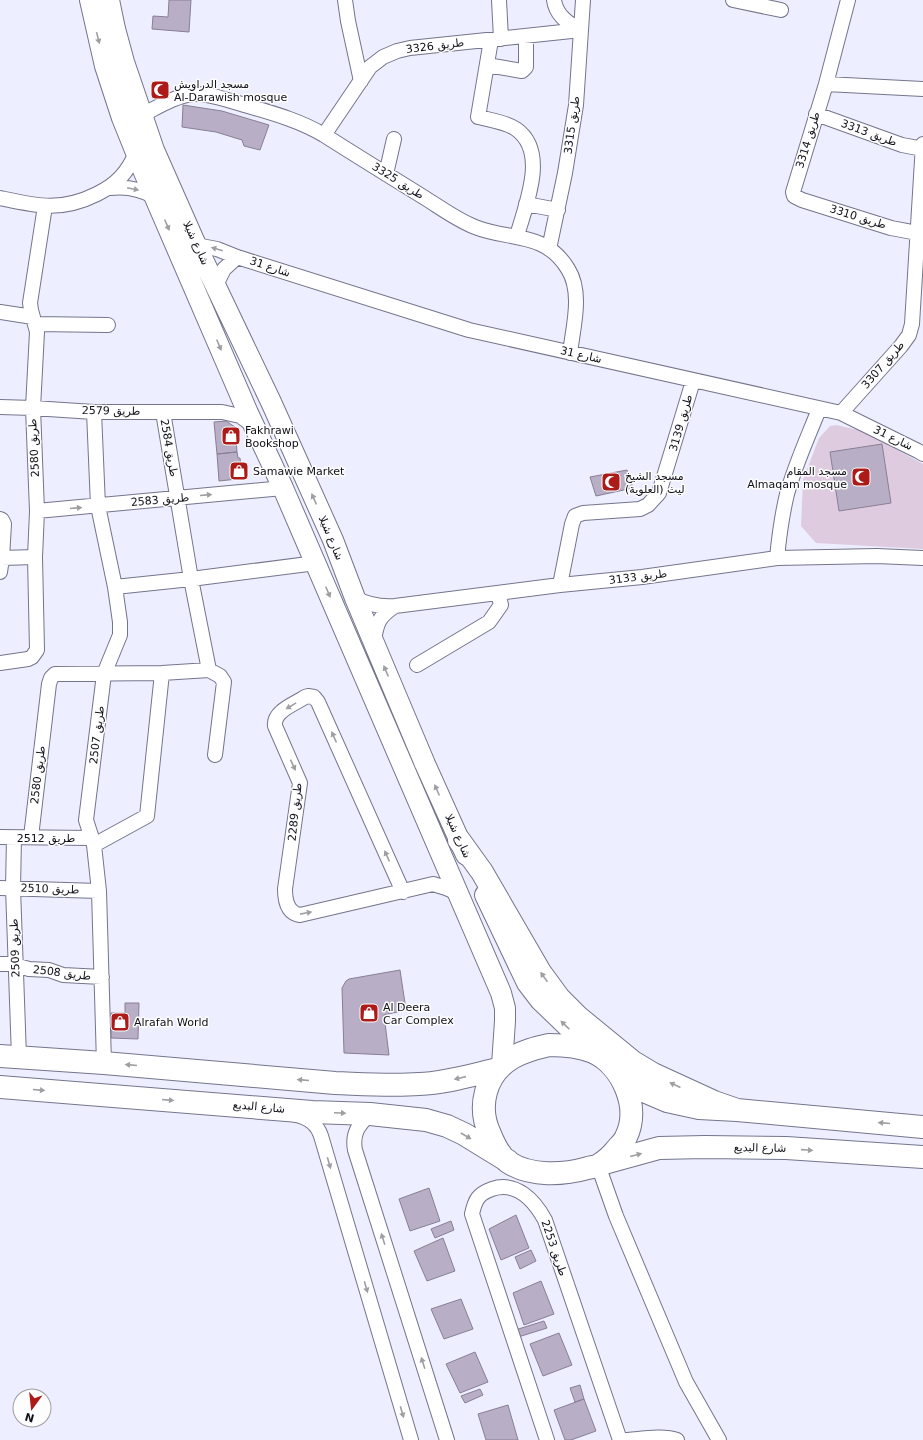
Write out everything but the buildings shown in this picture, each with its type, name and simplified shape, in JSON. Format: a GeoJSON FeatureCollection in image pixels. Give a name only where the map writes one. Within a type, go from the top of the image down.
{"type":"FeatureCollection","features":[{"type":"Feature","properties":{"kind":"main road","name":"شارع شيلا"},"geometry":{"type":"LineString","coordinates":[[90,0],[105,66],[122,118],[136,153],[236,384],[316,563],[500,993],[505,1008],[500,1067]]}},
{"type":"Feature","properties":{"kind":"main road","name":"شارع شيلا"},"geometry":{"type":"LineString","coordinates":[[109,0],[124,62],[154,150],[196,245],[271,402],[330,533],[355,598],[425,764],[459,840],[527,983],[540,1000],[594,1052]]}},
{"type":"Feature","properties":{"kind":"main road"},"geometry":{"type":"LineString","coordinates":[[459,840],[482,872],[540,972],[559,998],[578,1017],[633,1062],[653,1074],[714,1102],[737,1110]]}},
{"type":"Feature","properties":{"kind":"main road"},"geometry":{"type":"LineString","coordinates":[[621,1076],[630,1105],[630,1126],[626,1137],[620,1146],[598,1165],[563,1174],[544,1173],[526,1169],[508,1161],[495,1146],[487,1129],[484,1110],[484,1095],[487,1086],[500,1067],[512,1057],[531,1049],[549,1045],[573,1046],[594,1052],[606,1060],[621,1076],[646,1092],[667,1101],[699,1108],[737,1110],[923,1127]]}},
{"type":"Feature","properties":{"kind":"main road"},"geometry":{"type":"LineString","coordinates":[[10,1057],[104,1063],[335,1083],[372,1084],[432,1083],[500,1067]]}},
{"type":"Feature","properties":{"kind":"main road","name":"شارع البديع"},"geometry":{"type":"LineString","coordinates":[[0,1086],[312,1112],[370,1114],[426,1120],[447,1126],[464,1134],[508,1161]]}},
{"type":"Feature","properties":{"kind":"main road","name":"شارع البديع"},"geometry":{"type":"LineString","coordinates":[[598,1165],[659,1148],[704,1147],[786,1148],[923,1158]]}},
{"type":"Feature","properties":{"kind":"street"},"geometry":{"type":"LineString","coordinates":[[345,0],[360,81]]}},
{"type":"Feature","properties":{"kind":"street"},"geometry":{"type":"LineString","coordinates":[[499,0],[496,40],[487,65],[478,117],[508,124],[516,129],[523,135],[532,154],[534,164],[532,180],[517,236]]}},
{"type":"Feature","properties":{"kind":"street"},"geometry":{"type":"LineString","coordinates":[[554,0],[560,15],[570,24],[581,30]]}},
{"type":"Feature","properties":{"kind":"street","name":"طريق 3315"},"geometry":{"type":"LineString","coordinates":[[550,249],[565,173],[576,104],[583,0]]}},
{"type":"Feature","properties":{"kind":"street"},"geometry":{"type":"LineString","coordinates":[[733,0],[781,10]]}},
{"type":"Feature","properties":{"kind":"street","name":"طريق 3314"},"geometry":{"type":"LineString","coordinates":[[794,196],[794,187],[826,84],[848,0]]}},
{"type":"Feature","properties":{"kind":"street","name":"طريق 3326"},"geometry":{"type":"LineString","coordinates":[[324,135],[370,67],[383,57],[397,51],[410,48],[581,30]]}},
{"type":"Feature","properties":{"kind":"street"},"geometry":{"type":"LineString","coordinates":[[487,65],[522,71],[526,67],[526,36]]}},
{"type":"Feature","properties":{"kind":"street"},"geometry":{"type":"LineString","coordinates":[[826,84],[923,89]]}},
{"type":"Feature","properties":{"kind":"street","name":"طريق 3325"},"geometry":{"type":"LineString","coordinates":[[142,115],[183,96],[204,94],[282,116],[311,127],[474,227],[501,234],[517,236],[539,243],[550,249],[559,257],[569,270],[574,285],[576,301],[570,353]]}},
{"type":"Feature","properties":{"kind":"street","name":"طريق 3313"},"geometry":{"type":"LineString","coordinates":[[816,114],[902,145],[923,149]]}},
{"type":"Feature","properties":{"kind":"street"},"geometry":{"type":"LineString","coordinates":[[386,174],[394,139]]}},
{"type":"Feature","properties":{"kind":"street","name":"طريق 3307"},"geometry":{"type":"LineString","coordinates":[[841,413],[918,325],[923,144]]}},
{"type":"Feature","properties":{"kind":"street"},"geometry":{"type":"LineString","coordinates":[[0,198],[45,206],[61,206],[86,200],[110,188],[125,173],[136,153]]}},
{"type":"Feature","properties":{"kind":"street"},"geometry":{"type":"LineString","coordinates":[[110,188],[118,187],[136,189],[155,197]]}},
{"type":"Feature","properties":{"kind":"street","name":"طريق 3310"},"geometry":{"type":"LineString","coordinates":[[794,196],[798,199],[891,228],[921,234]]}},
{"type":"Feature","properties":{"kind":"street"},"geometry":{"type":"LineString","coordinates":[[526,204],[558,210]]}},
{"type":"Feature","properties":{"kind":"street","name":"طريق 2580"},"geometry":{"type":"LineString","coordinates":[[0,663],[32,657],[37,650],[35,557],[37,511],[33,408],[37,340],[30,303],[45,206]]}},
{"type":"Feature","properties":{"kind":"street","name":"شارع 31"},"geometry":{"type":"LineString","coordinates":[[196,245],[217,249],[237,257],[469,330],[841,413],[921,449]]}},
{"type":"Feature","properties":{"kind":"street","name":"شارع 31"},"geometry":{"type":"LineString","coordinates":[[216,285],[224,269],[237,257]]}},
{"type":"Feature","properties":{"kind":"street"},"geometry":{"type":"LineString","coordinates":[[0,312],[34,320],[108,325]]}},
{"type":"Feature","properties":{"kind":"street","name":"طريق 3139"},"geometry":{"type":"LineString","coordinates":[[560,585],[572,524],[575,516],[583,513],[640,509],[648,506],[659,493],[693,381]]}},
{"type":"Feature","properties":{"kind":"street"},"geometry":{"type":"LineString","coordinates":[[222,412],[230,400],[236,384]]}},
{"type":"Feature","properties":{"kind":"street","name":"طريق 2579"},"geometry":{"type":"LineString","coordinates":[[0,407],[94,412],[222,412],[240,416],[255,427]]}},
{"type":"Feature","properties":{"kind":"street"},"geometry":{"type":"LineString","coordinates":[[777,558],[787,493],[802,450],[819,409]]}},
{"type":"Feature","properties":{"kind":"street","name":"طريق 2507"},"geometry":{"type":"LineString","coordinates":[[94,412],[98,506],[115,587],[120,622],[120,634],[104,674],[86,820],[93,842],[100,891],[104,1063]]}},
{"type":"Feature","properties":{"kind":"street","name":"طريق 2584"},"geometry":{"type":"LineString","coordinates":[[163,412],[191,579],[209,670]]}},
{"type":"Feature","properties":{"kind":"street","name":"طريق 2583"},"geometry":{"type":"LineString","coordinates":[[37,511],[283,488]]}},
{"type":"Feature","properties":{"kind":"street"},"geometry":{"type":"LineString","coordinates":[[0,519],[4,524],[0,572]]}},
{"type":"Feature","properties":{"kind":"street","name":"طريق 3133"},"geometry":{"type":"LineString","coordinates":[[355,598],[374,605],[395,606],[560,585],[642,577],[777,558],[877,556],[923,558]]}},
{"type":"Feature","properties":{"kind":"street"},"geometry":{"type":"LineString","coordinates":[[2,558],[35,557]]}},
{"type":"Feature","properties":{"kind":"street"},"geometry":{"type":"LineString","coordinates":[[115,587],[316,563]]}},
{"type":"Feature","properties":{"kind":"street"},"geometry":{"type":"LineString","coordinates":[[418,665],[489,622],[501,605],[498,593]]}},
{"type":"Feature","properties":{"kind":"street"},"geometry":{"type":"LineString","coordinates":[[374,642],[376,629],[380,619],[386,611],[395,606]]}},
{"type":"Feature","properties":{"kind":"street"},"geometry":{"type":"LineString","coordinates":[[104,674],[162,673],[209,670],[220,676],[224,682],[215,755]]}},
{"type":"Feature","properties":{"kind":"street","name":"طريق 2580"},"geometry":{"type":"LineString","coordinates":[[31,838],[49,684],[51,678],[56,674],[62,673],[104,674]]}},
{"type":"Feature","properties":{"kind":"street"},"geometry":{"type":"LineString","coordinates":[[93,842],[147,816],[162,673]]}},
{"type":"Feature","properties":{"kind":"street","name":"طريق 2289"},"geometry":{"type":"LineString","coordinates":[[403,892],[318,702],[314,697],[305,697],[277,715],[274,722],[274,726],[300,783],[285,889],[287,903],[291,911],[300,915],[403,892],[433,884]]}},
{"type":"Feature","properties":{"kind":"street","name":"طريق 2512"},"geometry":{"type":"LineString","coordinates":[[7,838],[93,842]]}},
{"type":"Feature","properties":{"kind":"street","name":"طريق 2509"},"geometry":{"type":"LineString","coordinates":[[7,838],[6,888],[16,965],[10,1057]]}},
{"type":"Feature","properties":{"kind":"street"},"geometry":{"type":"LineString","coordinates":[[445,864],[433,884],[458,893]]}},
{"type":"Feature","properties":{"kind":"street","name":"طريق 2510"},"geometry":{"type":"LineString","coordinates":[[6,888],[100,891]]}},
{"type":"Feature","properties":{"kind":"street","name":"طريق 2508"},"geometry":{"type":"LineString","coordinates":[[0,964],[49,970],[63,975],[102,977]]}},
{"type":"Feature","properties":{"kind":"street"},"geometry":{"type":"LineString","coordinates":[[251,1106],[306,1118],[318,1129],[411,1440]]}},
{"type":"Feature","properties":{"kind":"street"},"geometry":{"type":"LineString","coordinates":[[370,1114],[358,1127],[355,1134],[355,1150],[447,1440]]}},
{"type":"Feature","properties":{"kind":"street"},"geometry":{"type":"LineString","coordinates":[[598,1165],[616,1216],[686,1382],[717,1439]]}},
{"type":"Feature","properties":{"kind":"street","name":"طريق 2253"},"geometry":{"type":"LineString","coordinates":[[547,1440],[472,1214],[475,1201],[484,1192],[500,1186],[517,1190],[528,1198],[539,1208],[545,1220],[620,1440]]}},
{"type":"Feature","properties":{"kind":"street"},"geometry":{"type":"LineString","coordinates":[[626,1440],[673,1438],[677,1440]]}},
{"type":"Feature","properties":{"kind":"shaded area"},"geometry":{"type":"Polygon","coordinates":[[[836,425],[863,431],[923,464],[923,549],[816,543],[801,526],[803,480],[819,438],[830,426],[836,425]]]}},
{"type":"Feature","properties":{"kind":"place","name":"مسجد الدراويش Al-Darawish mosque"},"geometry":{"type":"Point","coordinates":[160,90]}},
{"type":"Feature","properties":{"kind":"place","name":"Fakhrawi Bookshop"},"geometry":{"type":"Point","coordinates":[231,436]}},
{"type":"Feature","properties":{"kind":"place","name":"Samawie Market"},"geometry":{"type":"Point","coordinates":[239,471]}},
{"type":"Feature","properties":{"kind":"place","name":"مسجد المقام Almaqam mosque"},"geometry":{"type":"Point","coordinates":[861,477]}},
{"type":"Feature","properties":{"kind":"place","name":"مسجد الشيخ ليث (العلوية)"},"geometry":{"type":"Point","coordinates":[611,482]}},
{"type":"Feature","properties":{"kind":"place","name":"Al Deera Car Complex"},"geometry":{"type":"Point","coordinates":[369,1013]}},
{"type":"Feature","properties":{"kind":"place","name":"Alrafah World"},"geometry":{"type":"Point","coordinates":[120,1022]}}]}
